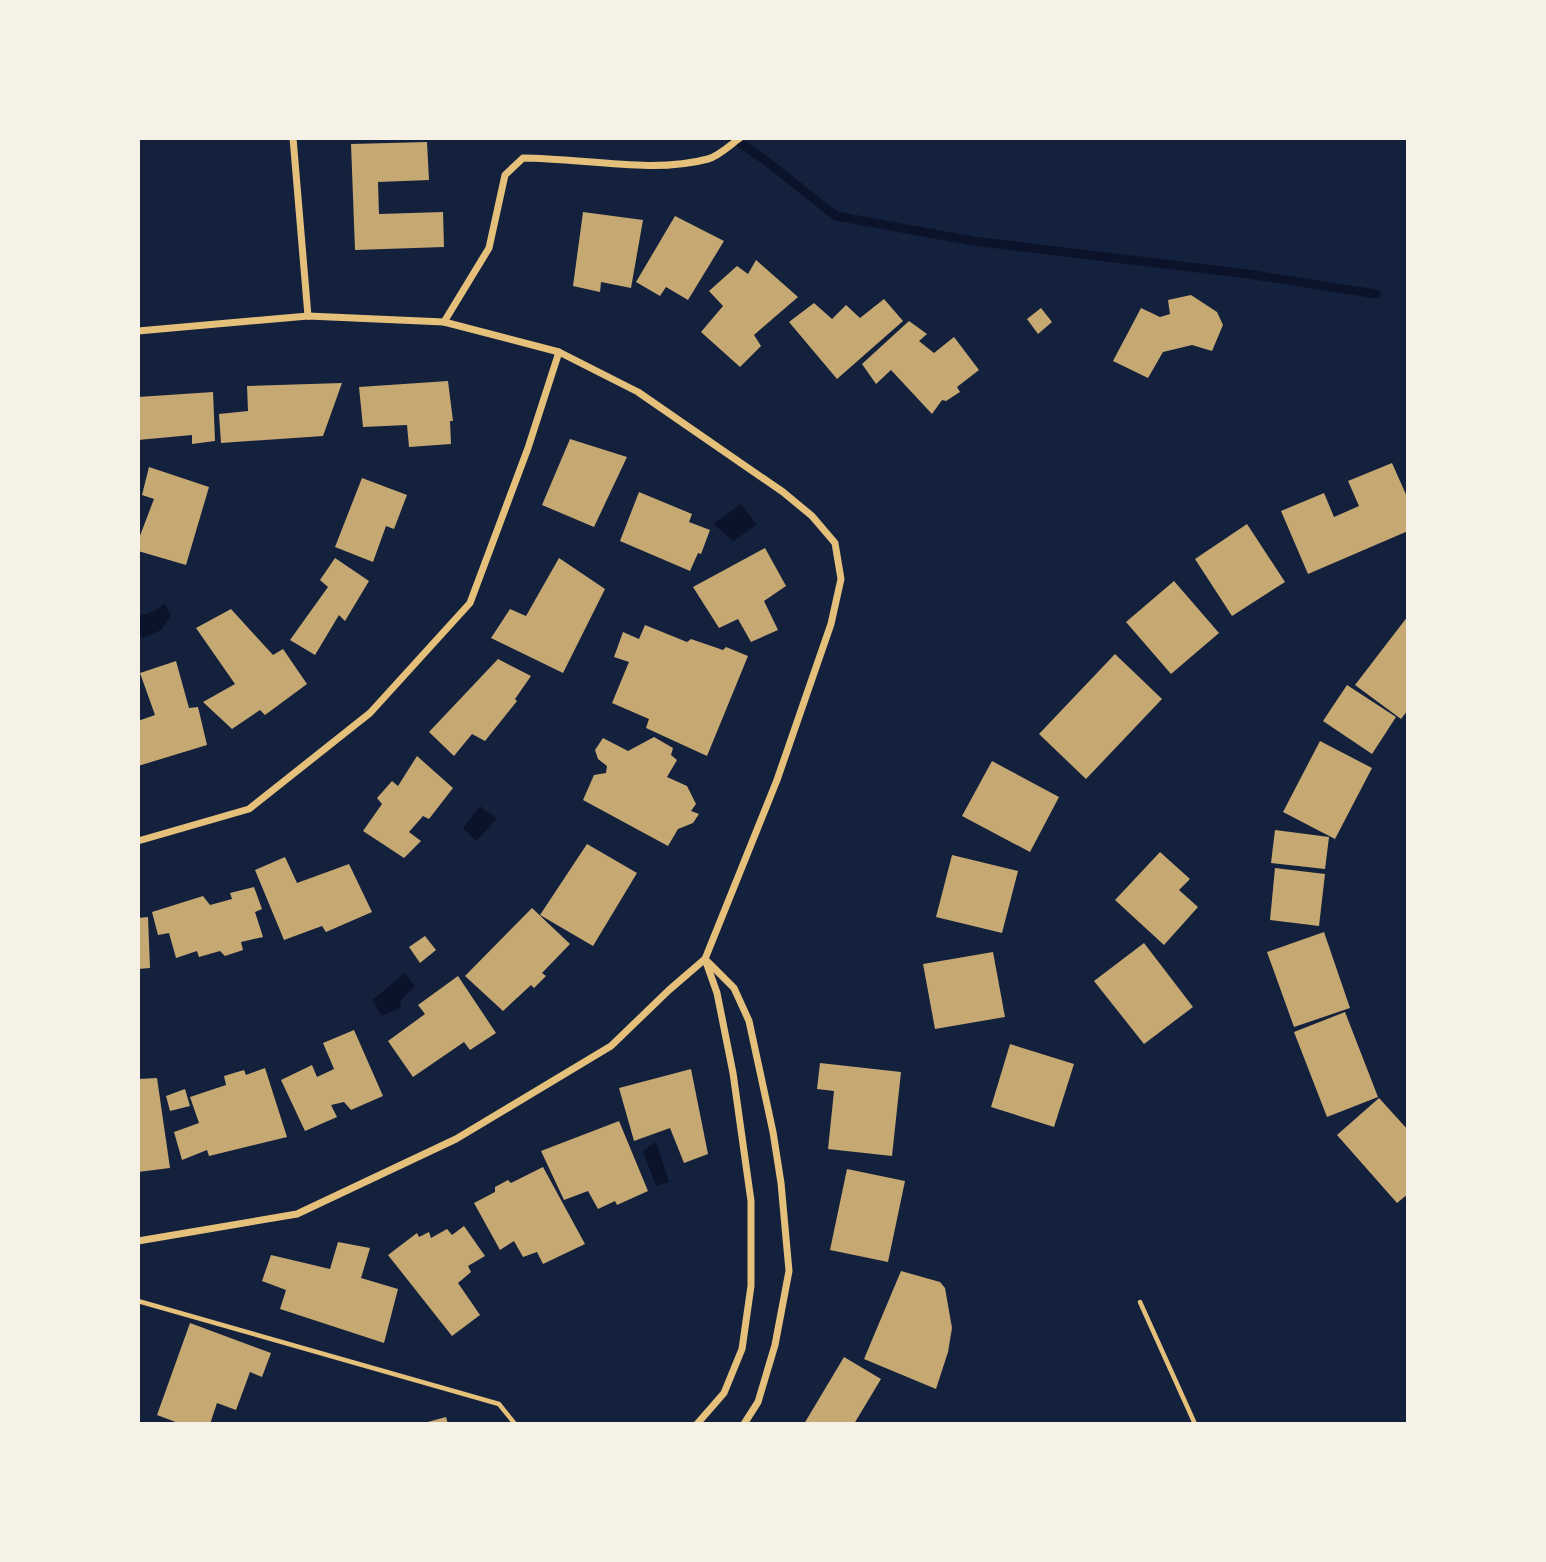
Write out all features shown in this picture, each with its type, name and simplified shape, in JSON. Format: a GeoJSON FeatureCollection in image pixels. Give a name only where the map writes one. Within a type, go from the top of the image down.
{"type":"FeatureCollection","features":[{"type":"Feature","properties":{"kind":"street"},"geometry":{"type":"LineString","coordinates":[[293,138],[308,316]]}},
{"type":"Feature","properties":{"kind":"street"},"geometry":{"type":"LineString","coordinates":[[443,322],[489,248],[505,175],[523,158],[662,166],[711,159],[740,138]]}},
{"type":"Feature","properties":{"kind":"street"},"geometry":{"type":"LineString","coordinates":[[138,331],[308,316],[443,322],[559,352],[638,393],[783,492],[812,516],[835,544],[841,579],[831,624],[777,780],[705,959],[611,1046],[456,1139],[297,1214],[138,1241]]}},
{"type":"Feature","properties":{"kind":"street"},"geometry":{"type":"LineString","coordinates":[[138,841],[249,809],[370,713],[470,603],[528,448],[559,352]]}},
{"type":"Feature","properties":{"kind":"street"},"geometry":{"type":"LineString","coordinates":[[697,1424],[723,1393],[742,1349],[751,1286],[751,1201],[733,1073],[717,993],[705,959]]}},
{"type":"Feature","properties":{"kind":"street"},"geometry":{"type":"LineString","coordinates":[[705,959],[734,988],[749,1021],[773,1132],[781,1183],[789,1271],[775,1345],[758,1402],[744,1424]]}},
{"type":"Feature","properties":{"kind":"path"},"geometry":{"type":"LineString","coordinates":[[138,1301],[499,1404],[514,1424]]}},
{"type":"Feature","properties":{"kind":"path"},"geometry":{"type":"LineString","coordinates":[[1140,1302],[1195,1424]]}},
{"type":"Feature","properties":{"kind":"water"},"geometry":{"type":"Polygon","coordinates":[[[741,504],[757,525],[733,541],[713,524],[741,504]]]}},
{"type":"Feature","properties":{"kind":"water"},"geometry":{"type":"Polygon","coordinates":[[[165,603],[171,616],[161,630],[143,638],[138,632],[138,616],[152,612],[165,603]]]}},
{"type":"Feature","properties":{"kind":"water"},"geometry":{"type":"Polygon","coordinates":[[[480,806],[497,819],[476,841],[463,828],[480,806]]]}},
{"type":"Feature","properties":{"kind":"water"},"geometry":{"type":"Polygon","coordinates":[[[405,973],[415,986],[401,1000],[400,1008],[382,1016],[372,1000],[405,973]]]}},
{"type":"Feature","properties":{"kind":"water"},"geometry":{"type":"Polygon","coordinates":[[[656,1142],[669,1182],[656,1186],[643,1151],[656,1142]]]}},
{"type":"Feature","properties":{"kind":"building"},"geometry":{"type":"Polygon","coordinates":[[[427,142],[429,180],[378,182],[379,214],[443,212],[444,247],[355,250],[351,144],[427,142]]]}},
{"type":"Feature","properties":{"kind":"building"},"geometry":{"type":"Polygon","coordinates":[[[583,212],[643,220],[631,288],[601,282],[600,292],[573,286],[583,212]]]}},
{"type":"Feature","properties":{"kind":"building"},"geometry":{"type":"Polygon","coordinates":[[[675,216],[724,241],[688,300],[666,287],[660,296],[636,282],[675,216]]]}},
{"type":"Feature","properties":{"kind":"building"},"geometry":{"type":"Polygon","coordinates":[[[756,260],[798,297],[754,335],[761,346],[740,367],[701,332],[723,306],[709,291],[737,266],[748,274],[756,260]]]}},
{"type":"Feature","properties":{"kind":"building"},"geometry":{"type":"Polygon","coordinates":[[[1191,295],[1217,312],[1223,325],[1212,351],[1192,345],[1163,352],[1148,378],[1113,361],[1141,308],[1160,317],[1170,314],[1168,300],[1191,295]]]}},
{"type":"Feature","properties":{"kind":"building"},"geometry":{"type":"Polygon","coordinates":[[[884,299],[903,321],[837,379],[789,322],[814,303],[832,319],[846,305],[860,318],[884,299]]]}},
{"type":"Feature","properties":{"kind":"building"},"geometry":{"type":"Polygon","coordinates":[[[1041,308],[1052,322],[1038,334],[1027,319],[1041,308]]]}},
{"type":"Feature","properties":{"kind":"building"},"geometry":{"type":"Polygon","coordinates":[[[909,321],[927,334],[919,341],[934,353],[954,337],[979,370],[957,387],[960,392],[946,401],[942,400],[932,414],[891,370],[876,384],[862,364],[909,321]]]}},
{"type":"Feature","properties":{"kind":"building"},"geometry":{"type":"Polygon","coordinates":[[[448,381],[453,421],[450,421],[451,444],[409,447],[407,425],[363,427],[359,387],[448,381]]]}},
{"type":"Feature","properties":{"kind":"building"},"geometry":{"type":"Polygon","coordinates":[[[342,383],[323,436],[221,443],[219,414],[248,411],[247,386],[342,383]]]}},
{"type":"Feature","properties":{"kind":"building"},"geometry":{"type":"Polygon","coordinates":[[[213,392],[215,441],[192,444],[192,435],[138,440],[138,397],[213,392]]]}},
{"type":"Feature","properties":{"kind":"building"},"geometry":{"type":"Polygon","coordinates":[[[570,439],[627,457],[594,527],[542,505],[570,439]]]}},
{"type":"Feature","properties":{"kind":"building"},"geometry":{"type":"Polygon","coordinates":[[[1392,463],[1408,499],[1408,531],[1308,574],[1281,511],[1324,493],[1334,517],[1359,506],[1348,481],[1392,463]]]}},
{"type":"Feature","properties":{"kind":"building"},"geometry":{"type":"Polygon","coordinates":[[[149,467],[209,487],[186,565],[138,551],[138,541],[154,499],[142,495],[149,467]]]}},
{"type":"Feature","properties":{"kind":"building"},"geometry":{"type":"Polygon","coordinates":[[[362,478],[407,495],[394,529],[386,526],[373,562],[335,547],[362,478]]]}},
{"type":"Feature","properties":{"kind":"building"},"geometry":{"type":"Polygon","coordinates":[[[639,492],[692,514],[689,522],[710,530],[701,554],[698,553],[690,571],[620,541],[639,492]]]}},
{"type":"Feature","properties":{"kind":"building"},"geometry":{"type":"Polygon","coordinates":[[[1247,524],[1285,582],[1232,616],[1195,559],[1247,524]]]}},
{"type":"Feature","properties":{"kind":"building"},"geometry":{"type":"Polygon","coordinates":[[[765,548],[786,586],[764,601],[778,630],[751,642],[738,619],[719,628],[693,587],[765,548]]]}},
{"type":"Feature","properties":{"kind":"building"},"geometry":{"type":"Polygon","coordinates":[[[335,558],[369,581],[345,621],[339,615],[315,655],[290,640],[328,587],[320,580],[335,558]]]}},
{"type":"Feature","properties":{"kind":"building"},"geometry":{"type":"Polygon","coordinates":[[[559,558],[605,589],[563,673],[491,638],[510,609],[526,616],[559,558]]]}},
{"type":"Feature","properties":{"kind":"building"},"geometry":{"type":"Polygon","coordinates":[[[1174,581],[1219,633],[1171,674],[1126,622],[1174,581]]]}},
{"type":"Feature","properties":{"kind":"building"},"geometry":{"type":"Polygon","coordinates":[[[231,609],[273,655],[283,649],[307,684],[265,715],[260,710],[232,729],[203,702],[235,684],[196,628],[231,609]]]}},
{"type":"Feature","properties":{"kind":"building"},"geometry":{"type":"Polygon","coordinates":[[[1408,616],[1408,710],[1401,719],[1355,685],[1408,616]]]}},
{"type":"Feature","properties":{"kind":"building"},"geometry":{"type":"Polygon","coordinates":[[[645,625],[687,642],[691,639],[723,650],[726,647],[748,656],[707,756],[646,728],[649,719],[612,703],[629,662],[614,657],[623,632],[639,639],[645,625]]]}},
{"type":"Feature","properties":{"kind":"building"},"geometry":{"type":"Polygon","coordinates":[[[1115,654],[1162,699],[1086,779],[1039,734],[1115,654]]]}},
{"type":"Feature","properties":{"kind":"building"},"geometry":{"type":"Polygon","coordinates":[[[498,659],[531,676],[515,699],[517,701],[485,741],[472,734],[454,756],[429,732],[498,659]]]}},
{"type":"Feature","properties":{"kind":"building"},"geometry":{"type":"Polygon","coordinates":[[[176,661],[189,708],[198,707],[207,745],[138,766],[138,721],[155,715],[140,673],[176,661]]]}},
{"type":"Feature","properties":{"kind":"building"},"geometry":{"type":"Polygon","coordinates":[[[1347,685],[1396,717],[1372,754],[1323,721],[1347,685]]]}},
{"type":"Feature","properties":{"kind":"building"},"geometry":{"type":"Polygon","coordinates":[[[654,737],[673,748],[671,755],[677,760],[667,777],[687,786],[696,804],[691,811],[699,814],[693,823],[678,829],[668,846],[583,800],[594,775],[606,773],[607,766],[598,759],[595,750],[603,738],[628,751],[654,737]]]}},
{"type":"Feature","properties":{"kind":"building"},"geometry":{"type":"Polygon","coordinates":[[[1320,741],[1372,768],[1335,839],[1283,812],[1320,741]]]}},
{"type":"Feature","properties":{"kind":"building"},"geometry":{"type":"Polygon","coordinates":[[[417,756],[453,788],[429,819],[423,816],[409,832],[421,841],[404,858],[363,831],[382,804],[377,798],[392,781],[398,786],[417,756]]]}},
{"type":"Feature","properties":{"kind":"building"},"geometry":{"type":"Polygon","coordinates":[[[992,761],[1059,797],[1030,852],[962,816],[992,761]]]}},
{"type":"Feature","properties":{"kind":"building"},"geometry":{"type":"Polygon","coordinates":[[[1275,830],[1329,837],[1325,869],[1271,863],[1275,830]]]}},
{"type":"Feature","properties":{"kind":"building"},"geometry":{"type":"Polygon","coordinates":[[[587,844],[637,873],[593,946],[540,915],[587,844]]]}},
{"type":"Feature","properties":{"kind":"building"},"geometry":{"type":"Polygon","coordinates":[[[1160,852],[1190,879],[1179,890],[1198,907],[1164,945],[1115,900],[1160,852]]]}},
{"type":"Feature","properties":{"kind":"building"},"geometry":{"type":"Polygon","coordinates":[[[952,855],[1018,871],[1002,933],[936,917],[952,855]]]}},
{"type":"Feature","properties":{"kind":"building"},"geometry":{"type":"Polygon","coordinates":[[[285,857],[297,883],[349,864],[372,912],[326,932],[322,926],[284,940],[255,870],[285,857]]]}},
{"type":"Feature","properties":{"kind":"building"},"geometry":{"type":"Polygon","coordinates":[[[1275,868],[1325,874],[1319,926],[1270,920],[1275,868]]]}},
{"type":"Feature","properties":{"kind":"building"},"geometry":{"type":"Polygon","coordinates":[[[254,887],[262,909],[255,912],[263,937],[241,942],[243,950],[225,956],[220,951],[199,957],[197,951],[176,958],[169,933],[158,935],[152,912],[203,896],[210,905],[232,899],[230,893],[254,887]]]}},
{"type":"Feature","properties":{"kind":"building"},"geometry":{"type":"Polygon","coordinates":[[[532,908],[570,944],[542,973],[546,976],[534,988],[531,985],[503,1011],[465,976],[532,908]]]}},
{"type":"Feature","properties":{"kind":"building"},"geometry":{"type":"Polygon","coordinates":[[[148,917],[150,968],[138,969],[138,918],[148,917]]]}},
{"type":"Feature","properties":{"kind":"building"},"geometry":{"type":"Polygon","coordinates":[[[1324,932],[1350,1008],[1294,1027],[1267,952],[1324,932]]]}},
{"type":"Feature","properties":{"kind":"building"},"geometry":{"type":"Polygon","coordinates":[[[425,936],[436,950],[420,963],[409,947],[425,936]]]}},
{"type":"Feature","properties":{"kind":"building"},"geometry":{"type":"Polygon","coordinates":[[[1144,943],[1193,1007],[1144,1044],[1094,981],[1144,943]]]}},
{"type":"Feature","properties":{"kind":"building"},"geometry":{"type":"Polygon","coordinates":[[[993,952],[1005,1017],[935,1029],[923,964],[993,952]]]}},
{"type":"Feature","properties":{"kind":"building"},"geometry":{"type":"Polygon","coordinates":[[[458,976],[496,1033],[470,1050],[464,1042],[413,1077],[388,1041],[425,1014],[418,1005],[458,976]]]}},
{"type":"Feature","properties":{"kind":"building"},"geometry":{"type":"Polygon","coordinates":[[[1345,1012],[1378,1097],[1327,1117],[1294,1032],[1345,1012]]]}},
{"type":"Feature","properties":{"kind":"building"},"geometry":{"type":"Polygon","coordinates":[[[354,1030],[383,1096],[351,1110],[344,1102],[331,1105],[337,1117],[305,1131],[281,1080],[312,1065],[317,1077],[334,1069],[323,1043],[354,1030]]]}},
{"type":"Feature","properties":{"kind":"building"},"geometry":{"type":"Polygon","coordinates":[[[1010,1044],[1074,1064],[1054,1127],[991,1107],[1010,1044]]]}},
{"type":"Feature","properties":{"kind":"building"},"geometry":{"type":"Polygon","coordinates":[[[820,1063],[901,1072],[892,1156],[828,1149],[834,1091],[817,1089],[820,1063]]]}},
{"type":"Feature","properties":{"kind":"building"},"geometry":{"type":"Polygon","coordinates":[[[265,1068],[287,1137],[209,1156],[207,1150],[182,1160],[174,1132],[199,1123],[190,1097],[226,1085],[224,1076],[244,1070],[246,1075],[265,1068]]]}},
{"type":"Feature","properties":{"kind":"building"},"geometry":{"type":"Polygon","coordinates":[[[691,1069],[708,1154],[684,1163],[670,1128],[634,1141],[619,1088],[691,1069]]]}},
{"type":"Feature","properties":{"kind":"building"},"geometry":{"type":"Polygon","coordinates":[[[157,1078],[170,1168],[138,1172],[138,1079],[157,1078]]]}},
{"type":"Feature","properties":{"kind":"building"},"geometry":{"type":"Polygon","coordinates":[[[185,1089],[190,1106],[170,1111],[166,1096],[185,1089]]]}},
{"type":"Feature","properties":{"kind":"building"},"geometry":{"type":"Polygon","coordinates":[[[1379,1098],[1408,1130],[1408,1194],[1397,1203],[1337,1135],[1379,1098]]]}},
{"type":"Feature","properties":{"kind":"building"},"geometry":{"type":"Polygon","coordinates":[[[619,1121],[648,1191],[617,1205],[615,1201],[598,1209],[588,1191],[564,1200],[541,1151],[619,1121]]]}},
{"type":"Feature","properties":{"kind":"building"},"geometry":{"type":"Polygon","coordinates":[[[543,1167],[585,1244],[543,1264],[537,1252],[523,1257],[514,1241],[500,1250],[474,1203],[495,1192],[495,1187],[508,1180],[511,1183],[543,1167]]]}},
{"type":"Feature","properties":{"kind":"building"},"geometry":{"type":"Polygon","coordinates":[[[847,1169],[905,1181],[888,1262],[830,1250],[847,1169]]]}},
{"type":"Feature","properties":{"kind":"building"},"geometry":{"type":"Polygon","coordinates":[[[464,1226],[485,1256],[468,1266],[471,1272],[458,1283],[480,1315],[452,1336],[388,1255],[417,1233],[419,1237],[429,1232],[431,1238],[447,1229],[452,1235],[464,1226]]]}},
{"type":"Feature","properties":{"kind":"building"},"geometry":{"type":"Polygon","coordinates":[[[338,1242],[370,1248],[361,1278],[398,1289],[384,1343],[280,1309],[286,1290],[262,1281],[271,1255],[330,1269],[338,1242]]]}},
{"type":"Feature","properties":{"kind":"building"},"geometry":{"type":"Polygon","coordinates":[[[901,1271],[940,1282],[945,1288],[952,1328],[948,1352],[936,1389],[864,1359],[901,1271]]]}},
{"type":"Feature","properties":{"kind":"building"},"geometry":{"type":"Polygon","coordinates":[[[190,1323],[271,1353],[262,1377],[250,1372],[236,1410],[217,1403],[210,1424],[181,1424],[157,1415],[190,1323]]]}},
{"type":"Feature","properties":{"kind":"building"},"geometry":{"type":"Polygon","coordinates":[[[844,1357],[881,1379],[854,1424],[804,1424],[844,1357]]]}},
{"type":"Feature","properties":{"kind":"building"},"geometry":{"type":"Polygon","coordinates":[[[446,1417],[448,1424],[424,1424],[424,1423],[446,1417]]]}},
{"type":"Feature","properties":{"kind":"waterway"},"geometry":{"type":"LineString","coordinates":[[732,138],[765,160],[836,216],[973,241],[1248,274],[1376,294]]}}]}
